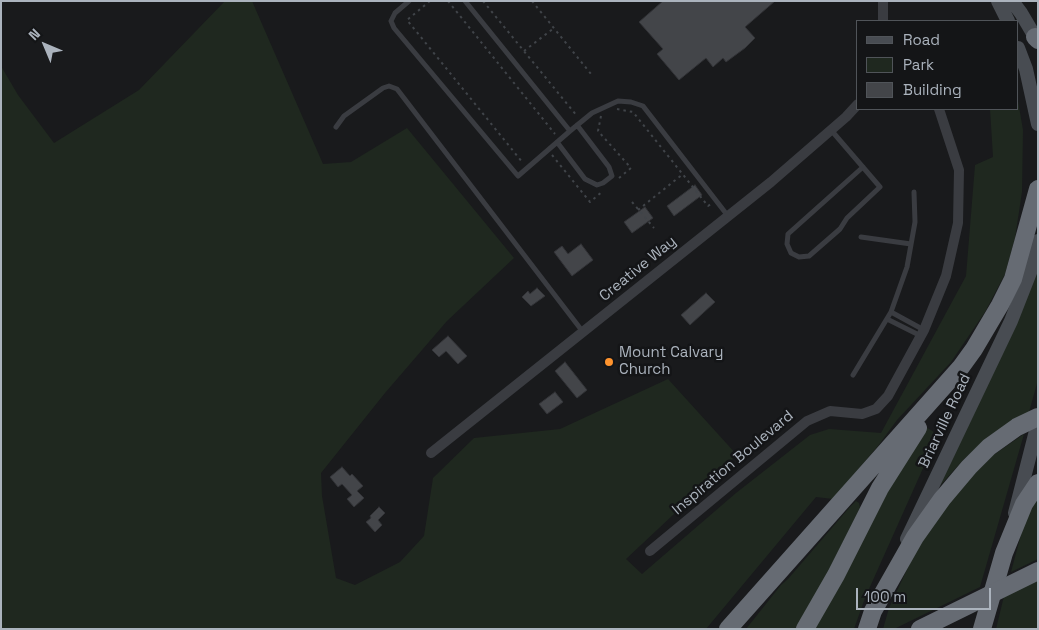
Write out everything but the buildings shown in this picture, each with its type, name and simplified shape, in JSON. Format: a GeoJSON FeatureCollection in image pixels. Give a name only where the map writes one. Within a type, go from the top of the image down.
{"type":"FeatureCollection","features":[{"type":"Feature","properties":{"kind":"highway"},"geometry":{"type":"LineString","coordinates":[[728,629],[974,349],[992,321],[1008,288],[1020,255],[1038,189]]}},
{"type":"Feature","properties":{"kind":"highway"},"geometry":{"type":"LineString","coordinates":[[805,629],[836,575],[880,488],[942,387]]}},
{"type":"Feature","properties":{"kind":"highway"},"geometry":{"type":"LineString","coordinates":[[866,629],[873,611],[915,537],[955,484],[989,447],[1017,427],[1038,417]]}},
{"type":"Feature","properties":{"kind":"highway"},"geometry":{"type":"LineString","coordinates":[[982,629],[1004,553],[1024,504],[1038,483]]}},
{"type":"Feature","properties":{"kind":"highway"},"geometry":{"type":"LineString","coordinates":[[920,629],[1038,571]]}},
{"type":"Feature","properties":{"kind":"main road"},"geometry":{"type":"LineString","coordinates":[[998,1],[1008,20]]}},
{"type":"Feature","properties":{"kind":"main road"},"geometry":{"type":"LineString","coordinates":[[1012,1],[1037,40]]}},
{"type":"Feature","properties":{"kind":"main road"},"geometry":{"type":"LineString","coordinates":[[1019,51],[1026,69],[1038,124]]}},
{"type":"Feature","properties":{"kind":"main road","name":"Briarville Road"},"geometry":{"type":"LineString","coordinates":[[873,611],[1011,321],[1031,270],[1038,241]]}},
{"type":"Feature","properties":{"kind":"main road"},"geometry":{"type":"LineString","coordinates":[[1004,553],[1038,423]]}},
{"type":"Feature","properties":{"kind":"street"},"geometry":{"type":"LineString","coordinates":[[883,1],[883,20]]}},
{"type":"Feature","properties":{"kind":"street","name":"Creative Way"},"geometry":{"type":"LineString","coordinates":[[431,453],[728,216],[831,130],[856,106]]}},
{"type":"Feature","properties":{"kind":"street","name":"Inspiration Boulevard"},"geometry":{"type":"LineString","coordinates":[[650,551],[807,421],[830,411],[862,414],[876,409],[888,396],[923,333],[946,276],[958,223],[959,170],[940,110]]}},
{"type":"Feature","properties":{"kind":"lane"},"geometry":{"type":"LineString","coordinates":[[409,1],[395,13],[391,21],[394,28],[518,176],[592,113],[618,101],[631,102],[643,106],[728,216]]}},
{"type":"Feature","properties":{"kind":"lane"},"geometry":{"type":"LineString","coordinates":[[465,1],[570,131]]}},
{"type":"Feature","properties":{"kind":"lane"},"geometry":{"type":"LineString","coordinates":[[336,127],[344,116],[383,88],[389,86],[397,89],[584,332]]}},
{"type":"Feature","properties":{"kind":"lane"},"geometry":{"type":"LineString","coordinates":[[557,142],[584,179],[597,185],[612,176],[609,167],[577,125]]}},
{"type":"Feature","properties":{"kind":"lane"},"geometry":{"type":"LineString","coordinates":[[831,130],[880,186],[847,218],[840,229],[809,256],[799,257],[791,253],[787,244],[788,234],[863,167]]}},
{"type":"Feature","properties":{"kind":"lane"},"geometry":{"type":"LineString","coordinates":[[853,375],[891,312],[907,267],[915,222],[914,192]]}},
{"type":"Feature","properties":{"kind":"lane"},"geometry":{"type":"LineString","coordinates":[[861,237],[911,244]]}},
{"type":"Feature","properties":{"kind":"lane"},"geometry":{"type":"LineString","coordinates":[[891,312],[923,333]]}},
{"type":"Feature","properties":{"kind":"lane"},"geometry":{"type":"LineString","coordinates":[[887,319],[923,333]]}},
{"type":"Feature","properties":{"kind":"path"},"geometry":{"type":"LineString","coordinates":[[430,1],[407,20],[523,163]]}},
{"type":"Feature","properties":{"kind":"path"},"geometry":{"type":"LineString","coordinates":[[448,1],[557,135]]}},
{"type":"Feature","properties":{"kind":"path"},"geometry":{"type":"LineString","coordinates":[[484,1],[578,117]]}},
{"type":"Feature","properties":{"kind":"path"},"geometry":{"type":"LineString","coordinates":[[532,1],[591,74]]}},
{"type":"Feature","properties":{"kind":"path"},"geometry":{"type":"LineString","coordinates":[[524,52],[554,28]]}},
{"type":"Feature","properties":{"kind":"path"},"geometry":{"type":"LineString","coordinates":[[616,109],[633,112],[708,206],[714,203]]}},
{"type":"Feature","properties":{"kind":"path"},"geometry":{"type":"LineString","coordinates":[[608,113],[601,116],[598,131],[631,168],[617,180]]}},
{"type":"Feature","properties":{"kind":"path"},"geometry":{"type":"LineString","coordinates":[[552,155],[590,202],[604,191]]}},
{"type":"Feature","properties":{"kind":"path"},"geometry":{"type":"LineString","coordinates":[[638,210],[683,174]]}},
{"type":"Feature","properties":{"kind":"path"},"geometry":{"type":"LineString","coordinates":[[632,202],[654,228]]}},
{"type":"Feature","properties":{"kind":"green space"},"geometry":{"type":"Polygon","coordinates":[[[225,1],[252,1],[323,164],[351,162],[407,128],[514,258],[447,321],[385,393],[321,473],[322,496],[336,578],[355,585],[400,562],[424,536],[433,478],[474,438],[560,429],[668,379],[737,455],[626,559],[642,574],[736,493],[810,435],[829,429],[881,433],[966,276],[975,165],[993,157],[990,110],[1019,110],[1019,107],[1023,130],[1022,192],[1015,238],[1005,274],[985,312],[951,362],[897,420],[878,446],[833,499],[816,497],[706,629],[1,629],[1,66],[18,95],[54,143],[139,90],[225,1]]]}},
{"type":"Feature","properties":{"kind":"green space"},"geometry":{"type":"Polygon","coordinates":[[[1038,254],[1038,380],[1029,412],[989,436],[964,459],[938,488],[1038,254]]]}},
{"type":"Feature","properties":{"kind":"green space"},"geometry":{"type":"Polygon","coordinates":[[[926,427],[937,434],[937,437],[865,598],[854,629],[812,629],[883,493],[926,427]]]}},
{"type":"Feature","properties":{"kind":"green space"},"geometry":{"type":"Polygon","coordinates":[[[1024,434],[980,587],[894,629],[883,629],[889,608],[910,563],[923,539],[951,497],[989,458],[1024,434]]]}},
{"type":"Feature","properties":{"kind":"green space"},"geometry":{"type":"Polygon","coordinates":[[[1038,492],[1038,559],[1011,572],[1027,512],[1038,492]]]}},
{"type":"Feature","properties":{"kind":"green space"},"geometry":{"type":"Polygon","coordinates":[[[856,501],[859,503],[860,508],[820,589],[797,629],[746,629],[781,585],[856,501]]]}},
{"type":"Feature","properties":{"kind":"green space"},"geometry":{"type":"Polygon","coordinates":[[[1038,580],[1038,629],[996,629],[1004,596],[1038,580]]]}},
{"type":"Feature","properties":{"kind":"place","name":"Mount Calvary Church"},"geometry":{"type":"Point","coordinates":[609,362]}}]}
